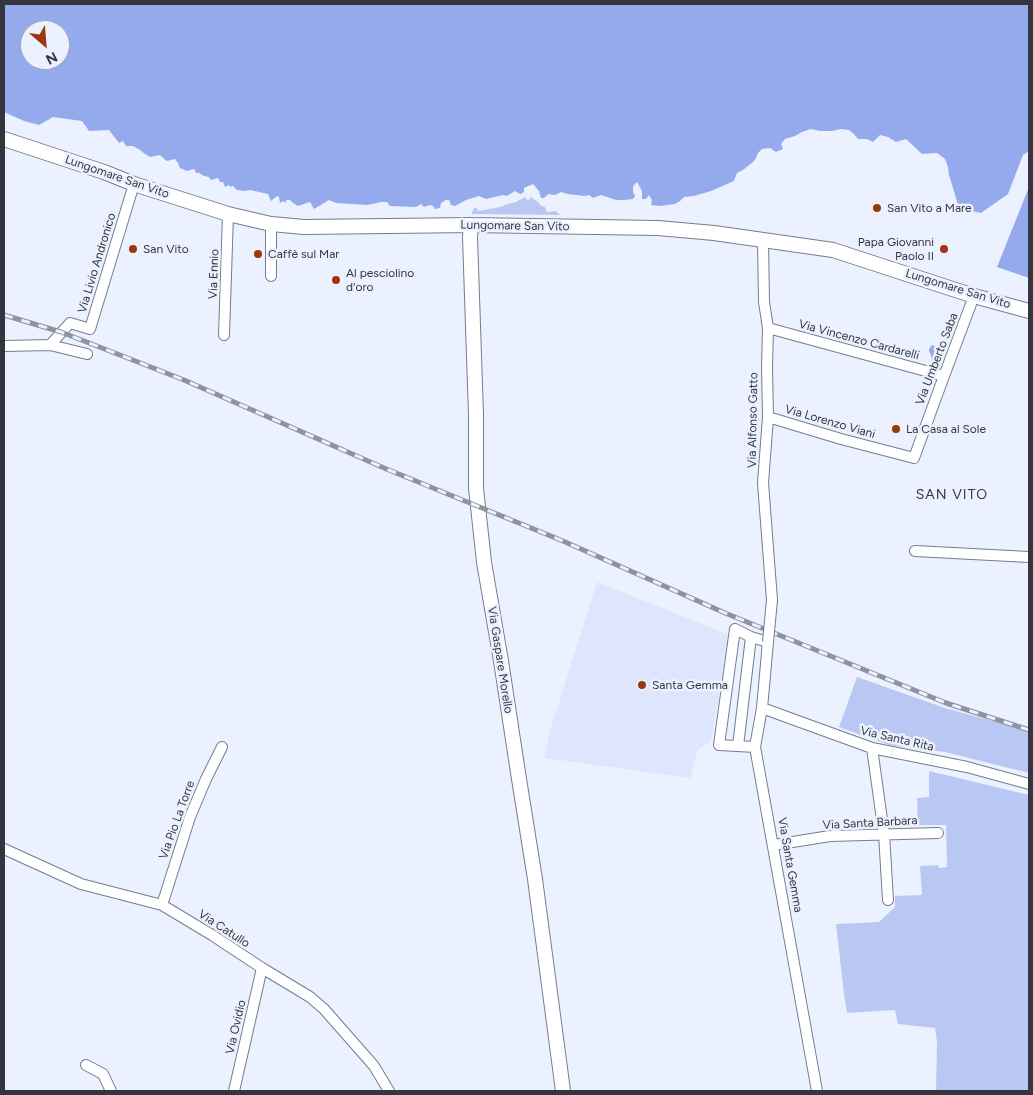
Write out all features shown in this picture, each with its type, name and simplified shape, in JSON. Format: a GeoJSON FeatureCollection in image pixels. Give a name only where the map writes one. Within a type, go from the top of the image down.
{"type":"FeatureCollection","features":[{"type":"Feature","properties":{"kind":"main road","name":"Lungomare San Vito"},"geometry":{"type":"LineString","coordinates":[[4,139],[228,214],[271,224],[304,227],[471,225],[658,228],[714,233],[833,250],[974,296],[1029,311]]}},
{"type":"Feature","properties":{"kind":"main road","name":"Via Gaspare Morello"},"geometry":{"type":"LineString","coordinates":[[471,225],[476,488],[484,562],[535,879],[563,1091]]}},
{"type":"Feature","properties":{"kind":"street","name":"Via Livio Andronico"},"geometry":{"type":"LineString","coordinates":[[50,345],[70,323],[90,328],[134,184]]}},
{"type":"Feature","properties":{"kind":"street","name":"Via Ennio"},"geometry":{"type":"LineString","coordinates":[[224,335],[228,214]]}},
{"type":"Feature","properties":{"kind":"street"},"geometry":{"type":"LineString","coordinates":[[271,224],[271,276]]}},
{"type":"Feature","properties":{"kind":"street","name":"Via Alfonso Gatto"},"geometry":{"type":"LineString","coordinates":[[763,241],[764,302],[768,328],[768,417],[763,482],[772,600],[768,642]]}},
{"type":"Feature","properties":{"kind":"street","name":"Via Umberto Saba"},"geometry":{"type":"LineString","coordinates":[[914,458],[974,296]]}},
{"type":"Feature","properties":{"kind":"street","name":"Via Vincenzo Cardarelli"},"geometry":{"type":"LineString","coordinates":[[768,328],[944,376]]}},
{"type":"Feature","properties":{"kind":"street"},"geometry":{"type":"LineString","coordinates":[[4,346],[50,345],[86,354]]}},
{"type":"Feature","properties":{"kind":"street","name":"Via Lorenzo Viani"},"geometry":{"type":"LineString","coordinates":[[768,417],[914,458]]}},
{"type":"Feature","properties":{"kind":"street"},"geometry":{"type":"LineString","coordinates":[[915,551],[1029,557]]}},
{"type":"Feature","properties":{"kind":"street"},"geometry":{"type":"LineString","coordinates":[[756,747],[719,745],[735,629],[751,637],[768,642]]}},
{"type":"Feature","properties":{"kind":"street"},"geometry":{"type":"LineString","coordinates":[[738,746],[751,637]]}},
{"type":"Feature","properties":{"kind":"street","name":"Via Santa Gemma"},"geometry":{"type":"LineString","coordinates":[[768,642],[762,708],[756,747],[817,1091]]}},
{"type":"Feature","properties":{"kind":"street","name":"Via Santa Rita"},"geometry":{"type":"LineString","coordinates":[[762,708],[872,748],[966,767],[1029,784]]}},
{"type":"Feature","properties":{"kind":"street","name":"Via Pio La Torre"},"geometry":{"type":"LineString","coordinates":[[162,905],[190,816],[222,747]]}},
{"type":"Feature","properties":{"kind":"street"},"geometry":{"type":"LineString","coordinates":[[872,748],[884,834],[888,900]]}},
{"type":"Feature","properties":{"kind":"street","name":"Via Santa Barbara"},"geometry":{"type":"LineString","coordinates":[[774,845],[830,836],[938,833]]}},
{"type":"Feature","properties":{"kind":"street","name":"Via Catullo"},"geometry":{"type":"LineString","coordinates":[[4,849],[81,884],[162,905],[310,996],[324,1009],[374,1066],[389,1091]]}},
{"type":"Feature","properties":{"kind":"street","name":"Via Ovidio"},"geometry":{"type":"LineString","coordinates":[[234,1091],[262,968]]}},
{"type":"Feature","properties":{"kind":"street"},"geometry":{"type":"LineString","coordinates":[[86,1065],[103,1074],[111,1091]]}},
{"type":"Feature","properties":{"kind":"shaded area"},"geometry":{"type":"Polygon","coordinates":[[[4,4],[1029,4],[1029,151],[1023,155],[1008,194],[981,213],[959,208],[945,159],[937,153],[922,154],[906,139],[896,142],[880,135],[873,142],[867,139],[858,139],[849,130],[841,129],[820,131],[811,129],[785,139],[781,144],[783,149],[776,152],[770,148],[762,149],[753,162],[737,173],[734,181],[711,191],[684,197],[675,204],[651,205],[652,200],[649,195],[646,199],[642,199],[642,191],[637,182],[633,186],[635,196],[633,199],[624,200],[616,200],[601,195],[593,198],[589,195],[584,196],[561,192],[555,195],[548,194],[541,198],[539,191],[533,184],[524,188],[524,192],[521,194],[515,191],[507,196],[503,195],[486,199],[479,196],[455,206],[451,205],[449,200],[446,200],[441,203],[440,208],[435,209],[433,206],[424,207],[421,204],[416,207],[390,206],[387,202],[367,205],[336,203],[329,200],[314,209],[310,202],[298,206],[290,200],[286,200],[286,203],[283,201],[280,203],[277,196],[271,201],[268,194],[250,190],[237,190],[229,185],[225,187],[218,178],[211,180],[209,177],[196,173],[194,169],[187,171],[180,168],[175,159],[167,161],[160,155],[150,157],[133,146],[126,146],[123,141],[119,143],[109,130],[89,131],[82,121],[53,117],[39,125],[4,112],[4,4]]]}},
{"type":"Feature","properties":{"kind":"shaded area"},"geometry":{"type":"Polygon","coordinates":[[[1029,187],[1029,278],[997,267],[1029,187]]]}},
{"type":"Feature","properties":{"kind":"shaded area"},"geometry":{"type":"Polygon","coordinates":[[[525,197],[528,201],[531,197],[541,206],[545,207],[547,212],[556,211],[560,215],[471,214],[475,207],[479,211],[500,207],[525,197]]]}},
{"type":"Feature","properties":{"kind":"shaded area"},"geometry":{"type":"Polygon","coordinates":[[[932,345],[942,351],[943,356],[939,363],[935,364],[932,362],[929,349],[932,345]]]}},
{"type":"Feature","properties":{"kind":"shaded area","name":"Santa Gemma"},"geometry":{"type":"Polygon","coordinates":[[[597,582],[729,635],[711,741],[698,750],[690,778],[545,758],[549,734],[597,582]]]}},
{"type":"Feature","properties":{"kind":"shaded area"},"geometry":{"type":"Polygon","coordinates":[[[857,677],[945,708],[1029,731],[1029,773],[945,752],[889,745],[839,727],[857,677]]]}},
{"type":"Feature","properties":{"kind":"shaded area"},"geometry":{"type":"Polygon","coordinates":[[[929,771],[1029,795],[1029,1091],[936,1091],[937,1042],[935,1028],[898,1024],[895,1010],[847,1013],[836,924],[879,922],[895,907],[895,896],[922,895],[920,866],[938,865],[939,868],[947,867],[946,825],[918,825],[917,798],[929,797],[929,771]]]}},
{"type":"Feature","properties":{"kind":"railway"},"geometry":{"type":"LineString","coordinates":[[4,315],[61,332],[184,380],[384,468],[563,541],[725,613],[946,703],[1029,730]]}},
{"type":"Feature","properties":{"kind":"place","name":"San Vito a Mare"},"geometry":{"type":"Point","coordinates":[877,208]}},
{"type":"Feature","properties":{"kind":"place","name":"San Vito"},"geometry":{"type":"Point","coordinates":[133,249]}},
{"type":"Feature","properties":{"kind":"place","name":"Papa Giovanni Paolo II"},"geometry":{"type":"Point","coordinates":[944,249]}},
{"type":"Feature","properties":{"kind":"place","name":"Caffè sul Mar"},"geometry":{"type":"Point","coordinates":[258,254]}},
{"type":"Feature","properties":{"kind":"place","name":"Al pesciolino d'oro"},"geometry":{"type":"Point","coordinates":[336,280]}},
{"type":"Feature","properties":{"kind":"place","name":"La Casa al Sole"},"geometry":{"type":"Point","coordinates":[896,429]}},
{"type":"Feature","properties":{"kind":"place","name":"Santa Gemma"},"geometry":{"type":"Point","coordinates":[642,685]}},
{"type":"Feature","properties":{"kind":"district","name":"SAN VITO"},"geometry":{"type":"Point","coordinates":[952,495]}}]}
